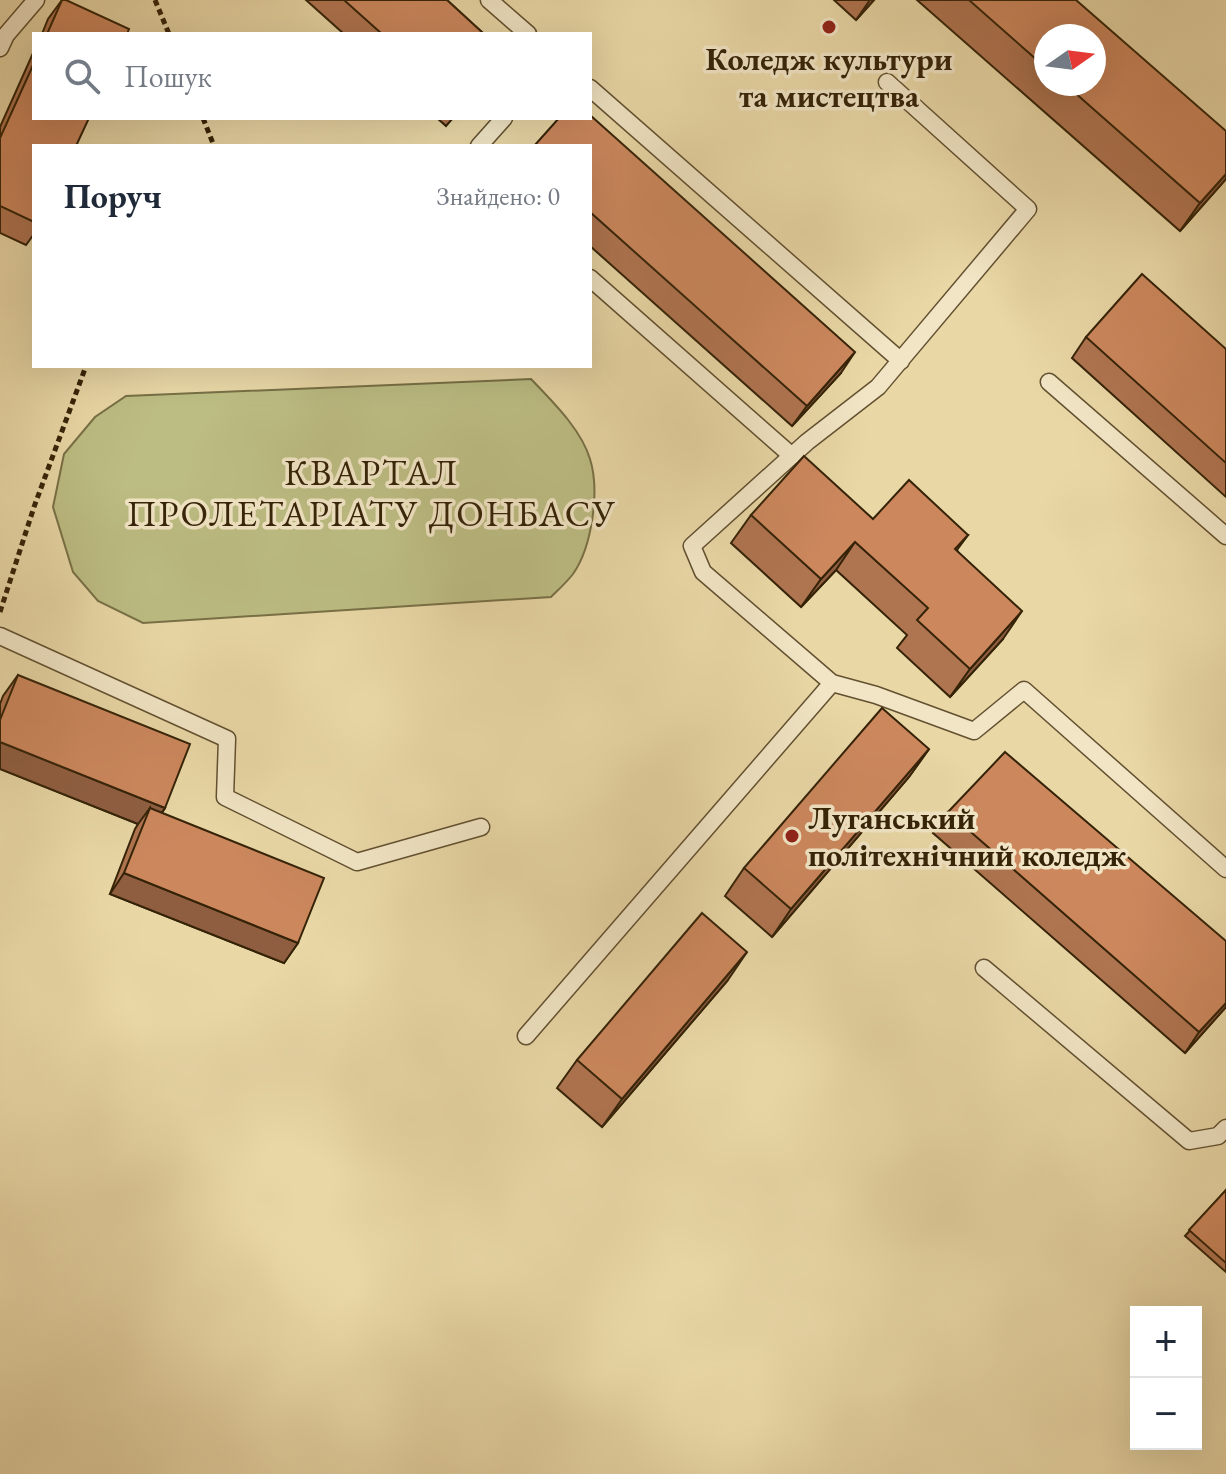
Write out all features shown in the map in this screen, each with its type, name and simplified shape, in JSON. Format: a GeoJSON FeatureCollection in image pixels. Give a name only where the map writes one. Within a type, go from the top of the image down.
{"type":"FeatureCollection","features":[{"type":"Feature","properties":{"kind":"lane"},"geometry":{"type":"LineString","coordinates":[[0,48],[6,35],[36,0]]}},
{"type":"Feature","properties":{"kind":"lane"},"geometry":{"type":"LineString","coordinates":[[489,0],[526,32]]}},
{"type":"Feature","properties":{"kind":"lane"},"geometry":{"type":"LineString","coordinates":[[887,82],[1028,209],[878,387],[792,456],[692,546],[703,572],[832,683],[876,695],[974,731],[1024,690],[1226,869]]}},
{"type":"Feature","properties":{"kind":"lane"},"geometry":{"type":"LineString","coordinates":[[592,90],[901,361]]}},
{"type":"Feature","properties":{"kind":"lane"},"geometry":{"type":"LineString","coordinates":[[481,144],[502,120]]}},
{"type":"Feature","properties":{"kind":"lane"},"geometry":{"type":"LineString","coordinates":[[592,280],[792,456]]}},
{"type":"Feature","properties":{"kind":"lane"},"geometry":{"type":"LineString","coordinates":[[1049,382],[1226,536]]}},
{"type":"Feature","properties":{"kind":"lane"},"geometry":{"type":"LineString","coordinates":[[0,636],[227,739],[225,797],[357,862],[481,827]]}},
{"type":"Feature","properties":{"kind":"lane"},"geometry":{"type":"LineString","coordinates":[[526,1036],[832,683]]}},
{"type":"Feature","properties":{"kind":"lane"},"geometry":{"type":"LineString","coordinates":[[984,968],[1189,1141],[1218,1136],[1226,1128]]}},
{"type":"Feature","properties":{"kind":"path"},"geometry":{"type":"LineString","coordinates":[[155,0],[168,32]]}},
{"type":"Feature","properties":{"kind":"path"},"geometry":{"type":"LineString","coordinates":[[204,120],[213,144]]}},
{"type":"Feature","properties":{"kind":"path"},"geometry":{"type":"LineString","coordinates":[[0,613],[34,507],[85,368]]}},
{"type":"Feature","properties":{"kind":"green space"},"geometry":{"type":"Polygon","coordinates":[[[531,379],[573,426],[586,448],[593,472],[594,502],[585,549],[573,574],[551,597],[143,623],[98,601],[73,572],[53,507],[64,454],[95,417],[126,396],[531,379]]]}},
{"type":"Feature","properties":{"kind":"building"},"geometry":{"type":"Polygon","coordinates":[[[62,0],[129,29],[128,32],[48,32],[62,0]]]}},
{"type":"Feature","properties":{"kind":"building"},"geometry":{"type":"Polygon","coordinates":[[[344,0],[447,0],[482,32],[380,32],[344,0]]]}},
{"type":"Feature","properties":{"kind":"building"},"geometry":{"type":"Polygon","coordinates":[[[969,0],[1076,0],[1103,24],[1034,24],[1034,57],[969,0]]]}},
{"type":"Feature","properties":{"kind":"building"},"geometry":{"type":"Polygon","coordinates":[[[1106,26],[1226,131],[1226,174],[1200,203],[1079,96],[1106,96],[1106,26]]]}},
{"type":"Feature","properties":{"kind":"building"},"geometry":{"type":"Polygon","coordinates":[[[32,67],[32,120],[88,120],[77,144],[32,144],[32,221],[0,206],[0,138],[32,67]]]}},
{"type":"Feature","properties":{"kind":"building"},"geometry":{"type":"Polygon","coordinates":[[[592,117],[855,352],[807,406],[592,214],[592,144],[536,144],[557,120],[592,120],[592,117]]]}},
{"type":"Feature","properties":{"kind":"building"},"geometry":{"type":"Polygon","coordinates":[[[1142,274],[1226,349],[1226,463],[1086,337],[1142,274]]]}},
{"type":"Feature","properties":{"kind":"building"},"geometry":{"type":"Polygon","coordinates":[[[804,456],[873,519],[909,480],[968,535],[955,549],[1022,611],[970,669],[917,620],[928,608],[855,542],[821,579],[751,515],[804,456]]]}},
{"type":"Feature","properties":{"kind":"building"},"geometry":{"type":"Polygon","coordinates":[[[18,675],[190,744],[165,808],[0,742],[0,720],[18,675]]]}},
{"type":"Feature","properties":{"kind":"building"},"geometry":{"type":"Polygon","coordinates":[[[882,708],[929,749],[791,909],[744,868],[882,708]]]}},
{"type":"Feature","properties":{"kind":"building"},"geometry":{"type":"Polygon","coordinates":[[[1005,752],[1226,941],[1226,1003],[1199,1032],[948,812],[1005,752]]]}},
{"type":"Feature","properties":{"kind":"building"},"geometry":{"type":"Polygon","coordinates":[[[150,808],[324,878],[298,943],[124,873],[150,808]]]}},
{"type":"Feature","properties":{"kind":"building"},"geometry":{"type":"Polygon","coordinates":[[[702,913],[747,952],[622,1099],[577,1060],[702,913]]]}},
{"type":"Feature","properties":{"kind":"building"},"geometry":{"type":"Polygon","coordinates":[[[1226,1190],[1226,1263],[1189,1230],[1226,1190]]]}},
{"type":"Feature","properties":{"kind":"place","name":"Коледж культури та мистецтва"},"geometry":{"type":"Point","coordinates":[829,27]}},
{"type":"Feature","properties":{"kind":"place","name":"Луганський політехнічний коледж"},"geometry":{"type":"Point","coordinates":[792,836]}},
{"type":"Feature","properties":{"kind":"district","name":"КВАРТАЛ ПРОЛЕТАРІАТУ ДОНБАСУ"},"geometry":{"type":"Point","coordinates":[372,492]}}]}
